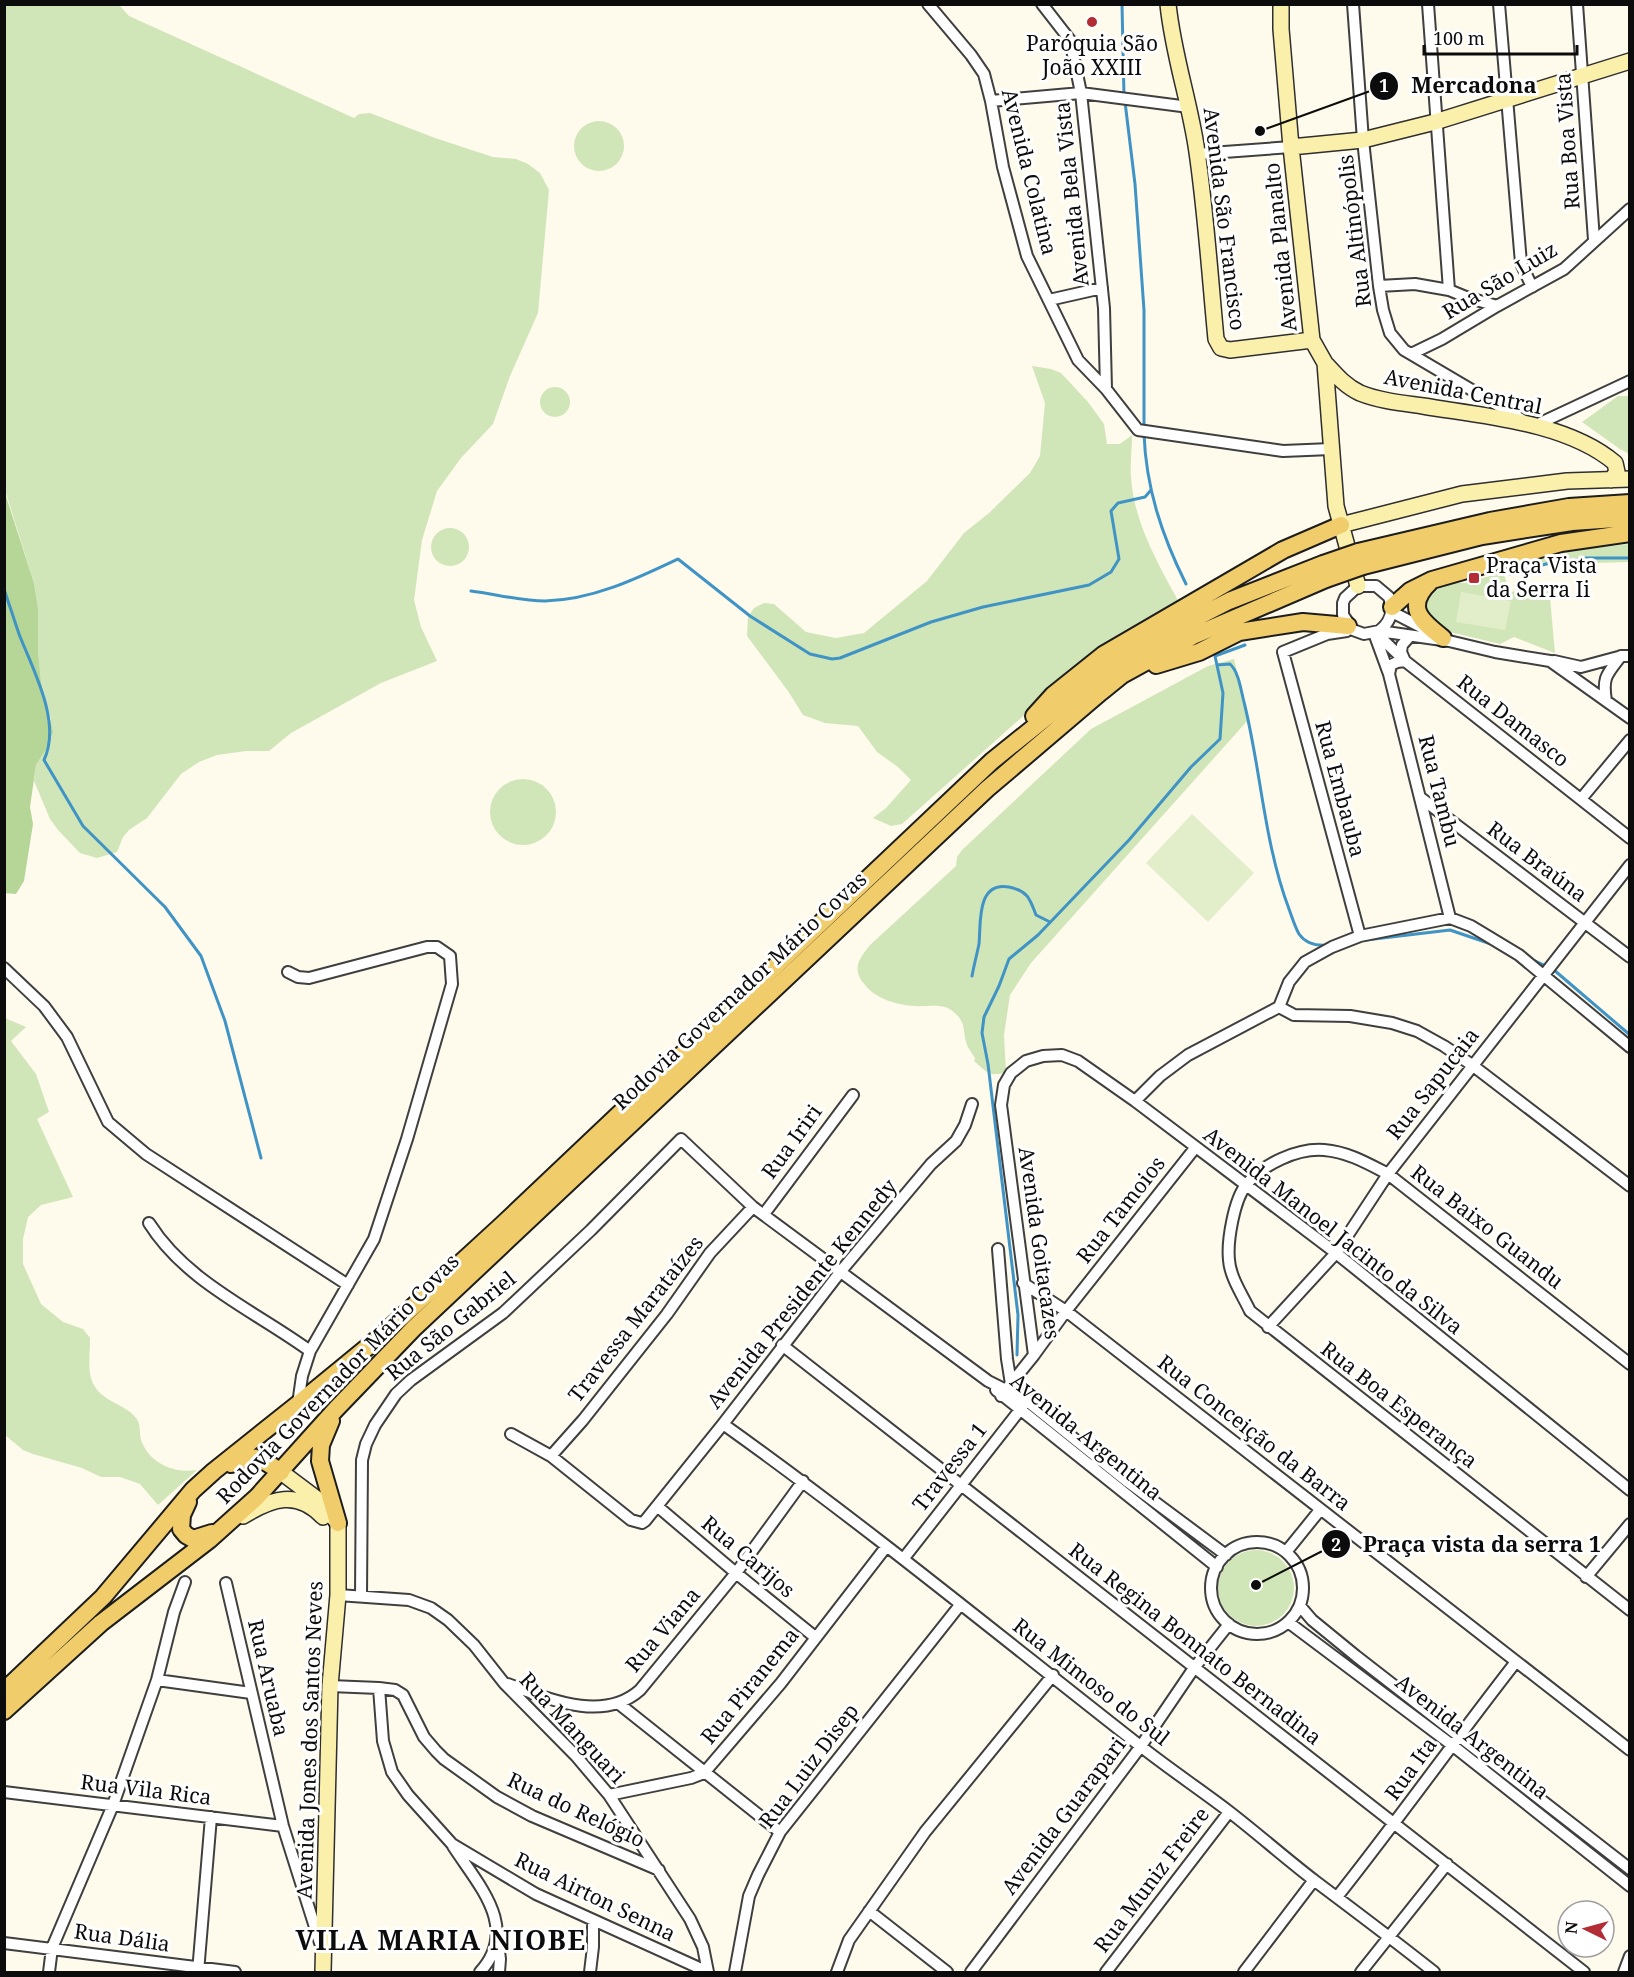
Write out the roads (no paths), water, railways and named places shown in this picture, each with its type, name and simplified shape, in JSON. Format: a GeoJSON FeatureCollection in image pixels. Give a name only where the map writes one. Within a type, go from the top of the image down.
{"type":"FeatureCollection","features":[{"type":"Feature","properties":{"kind":"main road","name":"Rodovia Governador Mário Covas"},"geometry":{"type":"LineString","coordinates":[[4,1691],[103,1597],[193,1490],[381,1336],[502,1225],[992,761],[1104,671],[1231,609],[1360,560],[1502,519],[1569,507],[1629,502]]}},
{"type":"Feature","properties":{"kind":"main road","name":"Rodovia Governador Mário Covas"},"geometry":{"type":"LineString","coordinates":[[1360,560],[1482,536],[1572,522],[1629,518]]}},
{"type":"Feature","properties":{"kind":"main road"},"geometry":{"type":"LineString","coordinates":[[1191,629],[1231,609],[1283,550],[1341,525]]}},
{"type":"Feature","properties":{"kind":"main road"},"geometry":{"type":"LineString","coordinates":[[1392,610],[1410,591],[1432,580],[1561,543],[1629,533]]}},
{"type":"Feature","properties":{"kind":"main road"},"geometry":{"type":"LineString","coordinates":[[1432,580],[1422,590],[1418,600],[1418,612],[1423,622],[1446,639]]}},
{"type":"Feature","properties":{"kind":"main road"},"geometry":{"type":"LineString","coordinates":[[1231,609],[1351,628]]}},
{"type":"Feature","properties":{"kind":"main road","name":"Rodovia Governador Mário Covas"},"geometry":{"type":"LineString","coordinates":[[4,1711],[101,1623],[225,1527],[281,1472],[336,1409],[413,1329],[987,789],[1122,675],[1191,629]]}},
{"type":"Feature","properties":{"kind":"main road"},"geometry":{"type":"LineString","coordinates":[[336,1409],[321,1445],[320,1461],[338,1523]]}},
{"type":"Feature","properties":{"kind":"main road"},"geometry":{"type":"LineString","coordinates":[[214,1471],[240,1459],[256,1457],[281,1472]]}},
{"type":"Feature","properties":{"kind":"main road"},"geometry":{"type":"LineString","coordinates":[[193,1490],[181,1523],[181,1529],[186,1535],[198,1539],[225,1527]]}},
{"type":"Feature","properties":{"kind":"street","name":"Avenida Colatina"},"geometry":{"type":"LineString","coordinates":[[928,4],[984,74],[1003,167],[1028,256],[1078,360],[1106,389],[1138,430],[1283,451],[1331,449]]}},
{"type":"Feature","properties":{"kind":"street","name":"Avenida Bela Vista"},"geometry":{"type":"LineString","coordinates":[[1042,4],[1070,40],[1081,93],[1102,288],[1106,389]]}},
{"type":"Feature","properties":{"kind":"street","name":"Avenida São Francisco"},"geometry":{"type":"LineString","coordinates":[[1168,4],[1171,38],[1189,107],[1197,154],[1216,339],[1221,348],[1230,350],[1312,340]]}},
{"type":"Feature","properties":{"kind":"street","name":"Avenida Planalto"},"geometry":{"type":"LineString","coordinates":[[1281,4],[1291,147],[1312,340],[1325,363],[1336,506],[1358,586]]}},
{"type":"Feature","properties":{"kind":"street","name":"Rua Altinópolis"},"geometry":{"type":"LineString","coordinates":[[1353,4],[1363,140],[1379,286],[1390,333],[1404,350],[1532,424]]}},
{"type":"Feature","properties":{"kind":"street"},"geometry":{"type":"LineString","coordinates":[[1428,4],[1449,290]]}},
{"type":"Feature","properties":{"kind":"street"},"geometry":{"type":"LineString","coordinates":[[1499,4],[1521,263],[1532,287]]}},
{"type":"Feature","properties":{"kind":"street","name":"Rua Boa Vista"},"geometry":{"type":"LineString","coordinates":[[1578,4],[1594,240]]}},
{"type":"Feature","properties":{"kind":"street"},"geometry":{"type":"LineString","coordinates":[[1197,154],[1363,140],[1435,122],[1629,62]]}},
{"type":"Feature","properties":{"kind":"street"},"geometry":{"type":"LineString","coordinates":[[991,101],[1081,93],[1189,107]]}},
{"type":"Feature","properties":{"kind":"street","name":"Rua São Luiz"},"geometry":{"type":"LineString","coordinates":[[1411,354],[1442,339],[1564,269],[1629,209]]}},
{"type":"Feature","properties":{"kind":"street"},"geometry":{"type":"LineString","coordinates":[[1379,286],[1415,285],[1449,290],[1497,306]]}},
{"type":"Feature","properties":{"kind":"street"},"geometry":{"type":"LineString","coordinates":[[1049,300],[1102,288]]}},
{"type":"Feature","properties":{"kind":"street","name":"Avenida Central"},"geometry":{"type":"LineString","coordinates":[[1325,363],[1341,381],[1359,392],[1385,400],[1532,424],[1590,446],[1615,464],[1617,472],[1611,480]]}},
{"type":"Feature","properties":{"kind":"street"},"geometry":{"type":"LineString","coordinates":[[1532,424],[1629,381]]}},
{"type":"Feature","properties":{"kind":"street"},"geometry":{"type":"LineString","coordinates":[[1329,393],[1336,390],[1359,392]]}},
{"type":"Feature","properties":{"kind":"street"},"geometry":{"type":"LineString","coordinates":[[1479,415],[1488,407],[1487,399]]}},
{"type":"Feature","properties":{"kind":"street"},"geometry":{"type":"LineString","coordinates":[[1341,525],[1462,494],[1567,481],[1629,479]]}},
{"type":"Feature","properties":{"kind":"street"},"geometry":{"type":"LineString","coordinates":[[1376,632],[1389,621],[1392,610],[1389,597],[1381,588],[1370,584],[1358,586],[1348,593],[1343,603],[1343,615],[1351,628],[1364,634],[1376,632],[1446,639],[1495,652],[1581,667],[1626,656]]}},
{"type":"Feature","properties":{"kind":"street"},"geometry":{"type":"LineString","coordinates":[[1392,610],[1446,639]]}},
{"type":"Feature","properties":{"kind":"street","name":"Rua Embauba"},"geometry":{"type":"LineString","coordinates":[[1351,628],[1327,634],[1283,652],[1360,936]]}},
{"type":"Feature","properties":{"kind":"street","name":"Rua Damasco"},"geometry":{"type":"LineString","coordinates":[[1376,632],[1405,661],[1629,838]]}},
{"type":"Feature","properties":{"kind":"street","name":"Rua Tambu"},"geometry":{"type":"LineString","coordinates":[[1376,632],[1389,674],[1450,918]]}},
{"type":"Feature","properties":{"kind":"street"},"geometry":{"type":"LineString","coordinates":[[1389,674],[1391,665],[1405,661],[1401,652],[1402,645],[1410,636]]}},
{"type":"Feature","properties":{"kind":"street"},"geometry":{"type":"LineString","coordinates":[[1606,701],[1604,685],[1608,673],[1626,656]]}},
{"type":"Feature","properties":{"kind":"street"},"geometry":{"type":"LineString","coordinates":[[1550,661],[1629,718]]}},
{"type":"Feature","properties":{"kind":"street"},"geometry":{"type":"LineString","coordinates":[[1581,799],[1629,740]]}},
{"type":"Feature","properties":{"kind":"street","name":"Rua Braúna"},"geometry":{"type":"LineString","coordinates":[[1421,798],[1629,957]]}},
{"type":"Feature","properties":{"kind":"street"},"geometry":{"type":"LineString","coordinates":[[1427,826],[1442,816]]}},
{"type":"Feature","properties":{"kind":"street","name":"Rua Sapucaia"},"geometry":{"type":"LineString","coordinates":[[1268,1328],[1336,1253],[1388,1174],[1629,865]]}},
{"type":"Feature","properties":{"kind":"street"},"geometry":{"type":"LineString","coordinates":[[1135,1101],[1160,1076],[1188,1055],[1279,1007],[1289,982],[1305,962],[1332,947],[1360,936],[1450,918],[1471,926],[1519,955],[1629,1047]]}},
{"type":"Feature","properties":{"kind":"street"},"geometry":{"type":"LineString","coordinates":[[288,972],[298,977],[309,978],[427,946],[437,947],[450,956],[452,984],[407,1138],[374,1239],[310,1351],[302,1376],[298,1404]]}},
{"type":"Feature","properties":{"kind":"street"},"geometry":{"type":"LineString","coordinates":[[4,968],[44,1006],[67,1037],[108,1122],[146,1154],[348,1285]]}},
{"type":"Feature","properties":{"kind":"street"},"geometry":{"type":"LineString","coordinates":[[1279,1007],[1294,1015],[1350,1016],[1392,1023],[1417,1031],[1472,1065],[1629,1186]]}},
{"type":"Feature","properties":{"kind":"street","name":"Avenida Manoel Jacinto da Silva"},"geometry":{"type":"LineString","coordinates":[[1004,1085],[1011,1073],[1026,1061],[1043,1056],[1062,1055],[1078,1061],[1135,1101],[1336,1253],[1629,1490]]}},
{"type":"Feature","properties":{"kind":"street","name":"Avenida Goitacazes"},"geometry":{"type":"LineString","coordinates":[[1004,1085],[1001,1105],[1034,1355],[1006,1389]]}},
{"type":"Feature","properties":{"kind":"street","name":"Rua Iriri"},"geometry":{"type":"LineString","coordinates":[[764,1214],[853,1095]]}},
{"type":"Feature","properties":{"kind":"street","name":"Avenida Presidente Kennedy"},"geometry":{"type":"LineString","coordinates":[[551,1456],[631,1520],[645,1521],[841,1271],[931,1164],[956,1141],[965,1125],[972,1104]]}},
{"type":"Feature","properties":{"kind":"street","name":"Avenida Argentina"},"geometry":{"type":"LineString","coordinates":[[681,1139],[753,1207],[988,1381],[1026,1400],[1128,1482],[1226,1555]]}},
{"type":"Feature","properties":{"kind":"street","name":"Rua São Gabriel"},"geometry":{"type":"LineString","coordinates":[[361,1596],[362,1460],[366,1444],[375,1425],[396,1394],[411,1380],[504,1313],[591,1230],[681,1139]]}},
{"type":"Feature","properties":{"kind":"street","name":"Rua Tamoios"},"geometry":{"type":"LineString","coordinates":[[1034,1355],[1195,1148]]}},
{"type":"Feature","properties":{"kind":"street","name":"Rua Baixo Guandu"},"geometry":{"type":"LineString","coordinates":[[1245,1186],[1258,1174],[1283,1158],[1322,1150],[1354,1156],[1388,1174],[1629,1364]]}},
{"type":"Feature","properties":{"kind":"street","name":"Rua Boa Esperança"},"geometry":{"type":"LineString","coordinates":[[1245,1186],[1231,1227],[1228,1262],[1250,1311],[1268,1328],[1629,1610]]}},
{"type":"Feature","properties":{"kind":"street","name":"Travessa Marataízes"},"geometry":{"type":"LineString","coordinates":[[551,1456],[583,1420],[667,1314],[710,1253],[753,1207]]}},
{"type":"Feature","properties":{"kind":"street"},"geometry":{"type":"LineString","coordinates":[[149,1223],[159,1240],[180,1262],[218,1291],[310,1351]]}},
{"type":"Feature","properties":{"kind":"street"},"geometry":{"type":"LineString","coordinates":[[998,1249],[1006,1389]]}},
{"type":"Feature","properties":{"kind":"street","name":"Rua Conceição da Barra"},"geometry":{"type":"LineString","coordinates":[[1023,1283],[1066,1311],[1515,1663],[1629,1749]]}},
{"type":"Feature","properties":{"kind":"street","name":"Rua Regina Bonnato Bernadina"},"geometry":{"type":"LineString","coordinates":[[782,1345],[1584,1972]]}},
{"type":"Feature","properties":{"kind":"street","name":"Avenida Argentina"},"geometry":{"type":"LineString","coordinates":[[1006,1389],[1020,1410],[1217,1567]]}},
{"type":"Feature","properties":{"kind":"street","name":"Travessa 1"},"geometry":{"type":"LineString","coordinates":[[904,1558],[1026,1400]]}},
{"type":"Feature","properties":{"kind":"street","name":"Rua Mimoso do Sul"},"geometry":{"type":"LineString","coordinates":[[723,1424],[803,1481],[886,1547],[904,1558],[960,1605],[1434,1972]]}},
{"type":"Feature","properties":{"kind":"street"},"geometry":{"type":"LineString","coordinates":[[511,1434],[551,1456]]}},
{"type":"Feature","properties":{"kind":"street"},"geometry":{"type":"LineString","coordinates":[[281,1472],[321,1502],[338,1523]]}},
{"type":"Feature","properties":{"kind":"street","name":"Rua Viana"},"geometry":{"type":"LineString","coordinates":[[504,1683],[586,1707],[629,1700],[640,1690],[736,1573],[803,1481]]}},
{"type":"Feature","properties":{"kind":"street","name":"Avenida Jones dos Santos Neves"},"geometry":{"type":"LineString","coordinates":[[225,1527],[268,1502],[292,1499],[317,1510],[330,1526],[338,1545]]}},
{"type":"Feature","properties":{"kind":"street","name":"Rua Carijos"},"geometry":{"type":"LineString","coordinates":[[657,1506],[815,1637]]}},
{"type":"Feature","properties":{"kind":"street"},"geometry":{"type":"LineString","coordinates":[[1286,1552],[1320,1510]]}},
{"type":"Feature","properties":{"kind":"street","name":"Avenida Jones dos Santos Neves"},"geometry":{"type":"LineString","coordinates":[[323,1972],[330,1686],[338,1595],[338,1523]]}},
{"type":"Feature","properties":{"kind":"street"},"geometry":{"type":"LineString","coordinates":[[1586,1577],[1629,1524]]}},
{"type":"Feature","properties":{"kind":"street"},"geometry":{"type":"LineString","coordinates":[[1254,1542],[1271,1544],[1286,1552],[1300,1572],[1303,1589],[1300,1606],[1288,1622],[1277,1630],[1261,1634],[1244,1632],[1229,1624],[1218,1612],[1212,1596],[1213,1579],[1217,1567],[1226,1555],[1238,1546],[1254,1542]]}},
{"type":"Feature","properties":{"kind":"street","name":"Rua Piranema"},"geometry":{"type":"LineString","coordinates":[[609,1795],[691,1778],[704,1773],[781,1683],[886,1547]]}},
{"type":"Feature","properties":{"kind":"street"},"geometry":{"type":"LineString","coordinates":[[49,1972],[52,1948],[113,1805],[157,1680],[174,1612],[185,1582]]}},
{"type":"Feature","properties":{"kind":"street","name":"Rua Aruaba"},"geometry":{"type":"LineString","coordinates":[[226,1583],[283,1826],[324,1954]]}},
{"type":"Feature","properties":{"kind":"street","name":"Rua Manguari"},"geometry":{"type":"LineString","coordinates":[[338,1595],[409,1600],[431,1608],[448,1620],[474,1645],[504,1683],[576,1756],[609,1795],[660,1870],[699,1935],[708,1972]]}},
{"type":"Feature","properties":{"kind":"street","name":"Rua Luiz Disep"},"geometry":{"type":"LineString","coordinates":[[735,1972],[749,1896],[780,1832],[960,1605]]}},
{"type":"Feature","properties":{"kind":"street","name":"Avenida Argentina"},"geometry":{"type":"LineString","coordinates":[[1300,1606],[1312,1620],[1356,1656],[1629,1869]]}},
{"type":"Feature","properties":{"kind":"street","name":"Avenida Argentina"},"geometry":{"type":"LineString","coordinates":[[1288,1622],[1452,1745],[1629,1886]]}},
{"type":"Feature","properties":{"kind":"street","name":"Avenida Guarapari"},"geometry":{"type":"LineString","coordinates":[[970,1972],[1141,1746],[1194,1668],[1229,1624]]}},
{"type":"Feature","properties":{"kind":"street","name":"Rua Ita"},"geometry":{"type":"LineString","coordinates":[[1337,1897],[1395,1824],[1515,1663]]}},
{"type":"Feature","properties":{"kind":"street"},"geometry":{"type":"LineString","coordinates":[[837,1972],[849,1940],[925,1832],[1053,1676]]}},
{"type":"Feature","properties":{"kind":"street"},"geometry":{"type":"LineString","coordinates":[[157,1680],[251,1693]]}},
{"type":"Feature","properties":{"kind":"street"},"geometry":{"type":"LineString","coordinates":[[330,1686],[379,1688]]}},
{"type":"Feature","properties":{"kind":"street","name":"Rua Airton Senna"},"geometry":{"type":"LineString","coordinates":[[379,1688],[383,1741],[392,1772],[452,1844],[536,1894],[708,1972]]}},
{"type":"Feature","properties":{"kind":"street","name":"Rua do Relógio"},"geometry":{"type":"LineString","coordinates":[[379,1688],[395,1690],[403,1695],[424,1737],[436,1751],[497,1797],[532,1816],[660,1870]]}},
{"type":"Feature","properties":{"kind":"street"},"geometry":{"type":"LineString","coordinates":[[618,1703],[780,1832]]}},
{"type":"Feature","properties":{"kind":"street","name":"Rua Vila Rica"},"geometry":{"type":"LineString","coordinates":[[4,1792],[283,1826]]}},
{"type":"Feature","properties":{"kind":"street","name":"Rua Muniz Freire"},"geometry":{"type":"LineString","coordinates":[[1106,1972],[1229,1812]]}},
{"type":"Feature","properties":{"kind":"street"},"geometry":{"type":"LineString","coordinates":[[198,1970],[211,1817]]}},
{"type":"Feature","properties":{"kind":"street"},"geometry":{"type":"LineString","coordinates":[[452,1844],[494,1912],[500,1959],[499,1972]]}},
{"type":"Feature","properties":{"kind":"street"},"geometry":{"type":"LineString","coordinates":[[1361,1972],[1447,1864]]}},
{"type":"Feature","properties":{"kind":"street"},"geometry":{"type":"LineString","coordinates":[[1244,1972],[1314,1880]]}},
{"type":"Feature","properties":{"kind":"street"},"geometry":{"type":"LineString","coordinates":[[869,1911],[947,1972]]}},
{"type":"Feature","properties":{"kind":"street"},"geometry":{"type":"LineString","coordinates":[[590,1972],[593,1921]]}},
{"type":"Feature","properties":{"kind":"street"},"geometry":{"type":"LineString","coordinates":[[480,1972],[498,1942]]}},
{"type":"Feature","properties":{"kind":"street","name":"Rua Dália"},"geometry":{"type":"LineString","coordinates":[[4,1943],[198,1970],[235,1972]]}},
{"type":"Feature","properties":{"kind":"street"},"geometry":{"type":"LineString","coordinates":[[1624,1972],[1629,1956]]}},
{"type":"Feature","properties":{"kind":"waterway"},"geometry":{"type":"LineString","coordinates":[[1122,4],[1124,96]]}},
{"type":"Feature","properties":{"kind":"waterway"},"geometry":{"type":"LineString","coordinates":[[1125,102],[1135,184],[1144,310],[1144,428]]}},
{"type":"Feature","properties":{"kind":"waterway"},"geometry":{"type":"LineString","coordinates":[[1144,434],[1148,473],[1157,511],[1186,584]]}},
{"type":"Feature","properties":{"kind":"waterway"},"geometry":{"type":"LineString","coordinates":[[471,591],[527,600],[562,600],[597,593],[678,559],[750,616],[810,654],[832,659],[840,658],[931,622],[983,607],[1089,585],[1111,572],[1119,559],[1111,511],[1118,503],[1145,497],[1151,490]]}},
{"type":"Feature","properties":{"kind":"waterway"},"geometry":{"type":"LineString","coordinates":[[1510,574],[1546,564],[1587,558],[1630,558]]}},
{"type":"Feature","properties":{"kind":"waterway"},"geometry":{"type":"LineString","coordinates":[[4,589],[44,696],[48,713],[49,745],[44,760],[83,826],[165,907],[201,956],[225,1021],[261,1158]]}},
{"type":"Feature","properties":{"kind":"waterway"},"geometry":{"type":"LineString","coordinates":[[1017,1355],[1018,1315],[988,1064],[982,1033],[984,1017],[1009,959],[1038,935],[1129,840],[1191,767],[1220,739],[1223,693],[1215,656],[1245,645]]}},
{"type":"Feature","properties":{"kind":"waterway"},"geometry":{"type":"LineString","coordinates":[[1217,665],[1230,664],[1236,672],[1250,728],[1274,858],[1295,925],[1299,934],[1308,942],[1328,945]]}},
{"type":"Feature","properties":{"kind":"waterway"},"geometry":{"type":"LineString","coordinates":[[972,976],[979,944],[982,906],[991,891],[998,887],[1009,887],[1024,893],[1030,900],[1036,915],[1050,922]]}},
{"type":"Feature","properties":{"kind":"waterway"},"geometry":{"type":"LineString","coordinates":[[1366,940],[1450,930],[1491,944]]}},
{"type":"Feature","properties":{"kind":"waterway"},"geometry":{"type":"LineString","coordinates":[[1531,959],[1546,966]]}},
{"type":"Feature","properties":{"kind":"waterway"},"geometry":{"type":"LineString","coordinates":[[1554,970],[1630,1035]]}},
{"type":"Feature","properties":{"kind":"place","name":"Paróquia São João XXIII"},"geometry":{"type":"Point","coordinates":[1092,22]}},
{"type":"Feature","properties":{"kind":"place","name":"Mercadona"},"geometry":{"type":"Point","coordinates":[1260,131]}},
{"type":"Feature","properties":{"kind":"place","name":"Praça Vista da Serra Ii"},"geometry":{"type":"Point","coordinates":[1474,578]}},
{"type":"Feature","properties":{"kind":"place","name":"Praça vista da serra 1"},"geometry":{"type":"Point","coordinates":[1256,1585]}},
{"type":"Feature","properties":{"kind":"district","name":"VILA MARIA NIOBE"},"geometry":{"type":"Point","coordinates":[441,1941]}}]}
